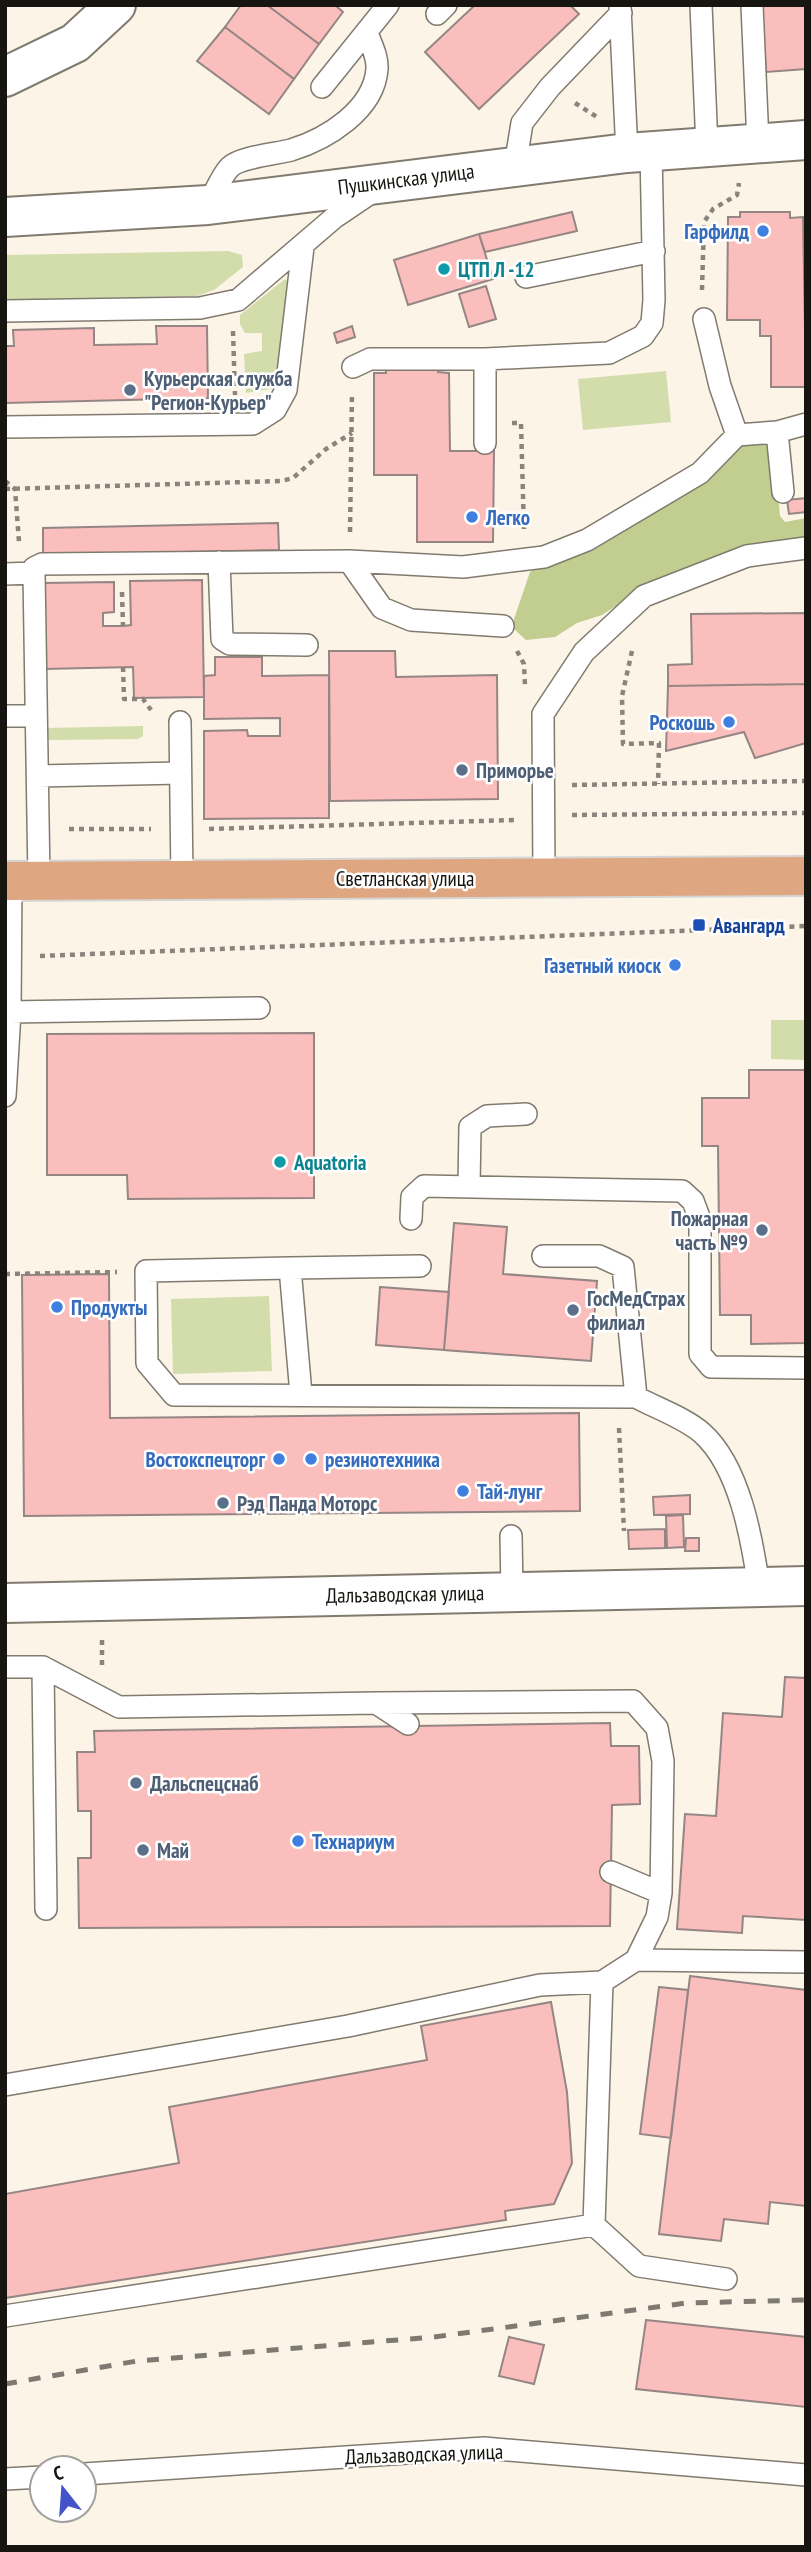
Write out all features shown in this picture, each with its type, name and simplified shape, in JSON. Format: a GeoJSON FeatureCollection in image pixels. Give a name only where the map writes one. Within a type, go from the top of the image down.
{"type":"FeatureCollection","features":[{"type":"Feature","properties":{"kind":"main road","name":"Светланская улица"},"geometry":{"type":"LineString","coordinates":[[18,880],[806,876]]}},
{"type":"Feature","properties":{"kind":"street"},"geometry":{"type":"LineString","coordinates":[[5,76],[75,43],[116,5]]}},
{"type":"Feature","properties":{"kind":"street","name":"Пушкинская улица"},"geometry":{"type":"LineString","coordinates":[[5,217],[208,205],[639,152],[806,140]]}},
{"type":"Feature","properties":{"kind":"street","name":"Дальзаводская улица"},"geometry":{"type":"LineString","coordinates":[[5,1603],[806,1586]]}},
{"type":"Feature","properties":{"kind":"lane"},"geometry":{"type":"LineString","coordinates":[[322,88],[388,5]]}},
{"type":"Feature","properties":{"kind":"lane"},"geometry":{"type":"LineString","coordinates":[[701,5],[707,147]]}},
{"type":"Feature","properties":{"kind":"lane"},"geometry":{"type":"LineString","coordinates":[[752,5],[758,143]]}},
{"type":"Feature","properties":{"kind":"lane"},"geometry":{"type":"LineString","coordinates":[[353,367],[370,359],[485,359],[609,353],[643,335],[652,323],[654,251],[620,9]]}},
{"type":"Feature","properties":{"kind":"lane"},"geometry":{"type":"LineString","coordinates":[[515,166],[522,122],[620,9]]}},
{"type":"Feature","properties":{"kind":"lane"},"geometry":{"type":"LineString","coordinates":[[208,205],[230,167],[241,161],[295,149],[332,132],[357,111],[374,84],[378,66],[367,33]]}},
{"type":"Feature","properties":{"kind":"lane"},"geometry":{"type":"LineString","coordinates":[[5,311],[200,308],[237,300],[335,218],[388,181]]}},
{"type":"Feature","properties":{"kind":"lane"},"geometry":{"type":"LineString","coordinates":[[5,427],[253,424],[275,410],[286,390],[303,247]]}},
{"type":"Feature","properties":{"kind":"lane"},"geometry":{"type":"LineString","coordinates":[[526,277],[654,251]]}},
{"type":"Feature","properties":{"kind":"lane"},"geometry":{"type":"LineString","coordinates":[[703,309],[720,386],[737,435]]}},
{"type":"Feature","properties":{"kind":"lane"},"geometry":{"type":"LineString","coordinates":[[485,359],[485,443]]}},
{"type":"Feature","properties":{"kind":"lane"},"geometry":{"type":"LineString","coordinates":[[5,1096],[11,957],[18,880],[38,829],[34,568],[42,564],[349,561],[463,566],[544,557],[587,540],[700,473],[737,435],[777,432],[806,424]]}},
{"type":"Feature","properties":{"kind":"lane"},"geometry":{"type":"LineString","coordinates":[[777,432],[783,492]]}},
{"type":"Feature","properties":{"kind":"lane"},"geometry":{"type":"LineString","coordinates":[[544,877],[543,714],[583,652],[644,596],[747,556],[806,548]]}},
{"type":"Feature","properties":{"kind":"lane"},"geometry":{"type":"LineString","coordinates":[[349,561],[382,608],[411,620],[503,626]]}},
{"type":"Feature","properties":{"kind":"lane"},"geometry":{"type":"LineString","coordinates":[[219,562],[222,639],[230,644],[307,645]]}},
{"type":"Feature","properties":{"kind":"lane"},"geometry":{"type":"LineString","coordinates":[[5,574],[34,573]]}},
{"type":"Feature","properties":{"kind":"lane"},"geometry":{"type":"LineString","coordinates":[[5,716],[36,716]]}},
{"type":"Feature","properties":{"kind":"lane"},"geometry":{"type":"LineString","coordinates":[[180,722],[182,879]]}},
{"type":"Feature","properties":{"kind":"lane"},"geometry":{"type":"LineString","coordinates":[[38,776],[180,773]]}},
{"type":"Feature","properties":{"kind":"lane"},"geometry":{"type":"LineString","coordinates":[[10,1012],[259,1008]]}},
{"type":"Feature","properties":{"kind":"lane"},"geometry":{"type":"LineString","coordinates":[[469,1186],[470,1127],[487,1116],[526,1114]]}},
{"type":"Feature","properties":{"kind":"lane"},"geometry":{"type":"LineString","coordinates":[[411,1219],[412,1197],[424,1186],[682,1191],[694,1201],[700,1220],[700,1354],[711,1367],[806,1368]]}},
{"type":"Feature","properties":{"kind":"lane"},"geometry":{"type":"LineString","coordinates":[[543,1256],[599,1256],[623,1267],[636,1397]]}},
{"type":"Feature","properties":{"kind":"lane"},"geometry":{"type":"LineString","coordinates":[[420,1266],[146,1271],[148,1363],[174,1395],[636,1397],[702,1433],[734,1478],[752,1542],[759,1587]]}},
{"type":"Feature","properties":{"kind":"lane"},"geometry":{"type":"LineString","coordinates":[[290,1268],[301,1394]]}},
{"type":"Feature","properties":{"kind":"lane"},"geometry":{"type":"LineString","coordinates":[[511,1536],[512,1592]]}},
{"type":"Feature","properties":{"kind":"lane"},"geometry":{"type":"LineString","coordinates":[[5,1667],[43,1667],[119,1707],[633,1701],[657,1728],[663,1761],[661,1893],[657,1917],[636,1961]]}},
{"type":"Feature","properties":{"kind":"lane"},"geometry":{"type":"LineString","coordinates":[[43,1667],[46,1909]]}},
{"type":"Feature","properties":{"kind":"lane"},"geometry":{"type":"LineString","coordinates":[[376,1703],[408,1724]]}},
{"type":"Feature","properties":{"kind":"lane"},"geometry":{"type":"LineString","coordinates":[[611,1872],[661,1893]]}},
{"type":"Feature","properties":{"kind":"lane"},"geometry":{"type":"LineString","coordinates":[[5,2085],[348,2026],[540,1985],[602,1982],[636,1961],[806,1962]]}},
{"type":"Feature","properties":{"kind":"lane"},"geometry":{"type":"LineString","coordinates":[[602,1982],[594,2225],[639,2266],[726,2279]]}},
{"type":"Feature","properties":{"kind":"lane"},"geometry":{"type":"LineString","coordinates":[[5,2316],[594,2225]]}},
{"type":"Feature","properties":{"kind":"lane","name":"Дальзаводская улица"},"geometry":{"type":"LineString","coordinates":[[98,2473],[484,2448],[806,2475]]}},
{"type":"Feature","properties":{"kind":"lane"},"geometry":{"type":"LineString","coordinates":[[5,2479],[28,2478]]}},
{"type":"Feature","properties":{"kind":"path"},"geometry":{"type":"LineString","coordinates":[[703,309],[704,222],[713,209],[737,195],[739,179]]}},
{"type":"Feature","properties":{"kind":"path"},"geometry":{"type":"LineString","coordinates":[[349,561],[353,367]]}},
{"type":"Feature","properties":{"kind":"path"},"geometry":{"type":"LineString","coordinates":[[521,423],[521,469]]}},
{"type":"Feature","properties":{"kind":"path"},"geometry":{"type":"LineString","coordinates":[[5,489],[281,481],[293,478],[326,449],[352,433]]}},
{"type":"Feature","properties":{"kind":"path"},"geometry":{"type":"LineString","coordinates":[[5,481],[15,489],[19,544]]}},
{"type":"Feature","properties":{"kind":"path"},"geometry":{"type":"LineString","coordinates":[[644,596],[622,696],[623,744],[659,743],[658,784]]}},
{"type":"Feature","properties":{"kind":"path"},"geometry":{"type":"LineString","coordinates":[[503,626],[524,664],[526,699]]}},
{"type":"Feature","properties":{"kind":"path"},"geometry":{"type":"LineString","coordinates":[[123,667],[124,699],[143,699],[150,706],[153,717]]}},
{"type":"Feature","properties":{"kind":"path"},"geometry":{"type":"LineString","coordinates":[[543,785],[806,781]]}},
{"type":"Feature","properties":{"kind":"path"},"geometry":{"type":"LineString","coordinates":[[38,829],[183,829],[528,819],[544,816],[806,813]]}},
{"type":"Feature","properties":{"kind":"path"},"geometry":{"type":"LineString","coordinates":[[11,957],[806,926]]}},
{"type":"Feature","properties":{"kind":"path"},"geometry":{"type":"LineString","coordinates":[[5,1274],[146,1271]]}},
{"type":"Feature","properties":{"kind":"path"},"geometry":{"type":"LineString","coordinates":[[622,1456],[624,1531]]}},
{"type":"Feature","properties":{"kind":"green space"},"geometry":{"type":"Polygon","coordinates":[[[228,251],[242,255],[243,267],[214,290],[197,296],[5,300],[5,255],[228,251]]]}},
{"type":"Feature","properties":{"kind":"green space"},"geometry":{"type":"Polygon","coordinates":[[[285,279],[289,283],[276,388],[246,393],[244,354],[262,351],[262,333],[245,333],[240,324],[240,315],[285,279]]]}},
{"type":"Feature","properties":{"kind":"green space"},"geometry":{"type":"Polygon","coordinates":[[[666,371],[671,422],[583,430],[578,379],[666,371]]]}},
{"type":"Feature","properties":{"kind":"green space"},"geometry":{"type":"Polygon","coordinates":[[[769,440],[773,444],[780,516],[785,522],[806,518],[806,541],[642,589],[602,615],[577,623],[555,637],[526,640],[514,629],[514,619],[530,572],[735,446],[769,440]]]}},
{"type":"Feature","properties":{"kind":"green space"},"geometry":{"type":"Polygon","coordinates":[[[143,726],[143,736],[138,739],[50,740],[45,737],[45,728],[143,726]]]}},
{"type":"Feature","properties":{"kind":"green space"},"geometry":{"type":"Polygon","coordinates":[[[771,1020],[806,1020],[806,1060],[771,1059],[771,1020]]]}},
{"type":"Feature","properties":{"kind":"green space"},"geometry":{"type":"Polygon","coordinates":[[[269,1296],[272,1371],[173,1374],[171,1299],[269,1296]]]}},
{"type":"Feature","properties":{"kind":"building"},"geometry":{"type":"Polygon","coordinates":[[[241,5],[267,5],[319,44],[294,79],[225,27],[241,5]]]}},
{"type":"Feature","properties":{"kind":"building"},"geometry":{"type":"Polygon","coordinates":[[[267,5],[335,5],[343,12],[319,44],[267,5]]]}},
{"type":"Feature","properties":{"kind":"building"},"geometry":{"type":"Polygon","coordinates":[[[475,5],[570,5],[579,14],[479,109],[425,52],[475,5]]]}},
{"type":"Feature","properties":{"kind":"building"},"geometry":{"type":"Polygon","coordinates":[[[762,5],[806,5],[806,69],[766,72],[762,5]]]}},
{"type":"Feature","properties":{"kind":"building"},"geometry":{"type":"Polygon","coordinates":[[[225,27],[294,79],[269,114],[197,61],[225,27]]]}},
{"type":"Feature","properties":{"kind":"building"},"geometry":{"type":"Polygon","coordinates":[[[572,212],[577,231],[485,252],[479,234],[572,212]]]}},
{"type":"Feature","properties":{"kind":"building"},"geometry":{"type":"Polygon","coordinates":[[[740,212],[790,212],[790,218],[803,217],[806,387],[771,387],[771,336],[760,336],[760,320],[727,320],[728,217],[740,217],[740,212]]]}},
{"type":"Feature","properties":{"kind":"building","name":"ЦТП Л -12"},"geometry":{"type":"Polygon","coordinates":[[[479,234],[493,279],[408,305],[394,260],[479,234]]]}},
{"type":"Feature","properties":{"kind":"building"},"geometry":{"type":"Polygon","coordinates":[[[486,286],[496,319],[469,327],[459,294],[486,286]]]}},
{"type":"Feature","properties":{"kind":"building"},"geometry":{"type":"Polygon","coordinates":[[[156,326],[207,326],[208,398],[5,403],[5,346],[14,346],[13,330],[94,328],[94,345],[157,344],[156,326]]]}},
{"type":"Feature","properties":{"kind":"building"},"geometry":{"type":"Polygon","coordinates":[[[352,326],[355,337],[337,343],[334,333],[352,326]]]}},
{"type":"Feature","properties":{"kind":"building"},"geometry":{"type":"Polygon","coordinates":[[[386,368],[438,368],[438,372],[449,373],[450,451],[494,451],[493,542],[417,542],[417,475],[374,475],[374,373],[386,373],[386,368]]]}},
{"type":"Feature","properties":{"kind":"building"},"geometry":{"type":"Polygon","coordinates":[[[806,498],[806,512],[789,514],[787,500],[806,498]]]}},
{"type":"Feature","properties":{"kind":"building"},"geometry":{"type":"Polygon","coordinates":[[[278,523],[279,550],[43,555],[43,528],[278,523]]]}},
{"type":"Feature","properties":{"kind":"building"},"geometry":{"type":"Polygon","coordinates":[[[202,580],[204,697],[134,698],[133,667],[44,669],[43,583],[114,582],[114,612],[103,613],[103,626],[123,626],[131,625],[130,581],[202,580]]]}},
{"type":"Feature","properties":{"kind":"building"},"geometry":{"type":"Polygon","coordinates":[[[806,613],[806,684],[668,686],[668,665],[692,664],[691,614],[806,613]]]}},
{"type":"Feature","properties":{"kind":"building"},"geometry":{"type":"Polygon","coordinates":[[[329,651],[395,651],[396,677],[497,675],[498,799],[330,801],[329,651]]]}},
{"type":"Feature","properties":{"kind":"building"},"geometry":{"type":"Polygon","coordinates":[[[215,657],[262,657],[262,676],[329,675],[329,818],[204,819],[204,731],[247,730],[248,736],[280,736],[280,718],[204,719],[204,676],[215,675],[215,657]]]}},
{"type":"Feature","properties":{"kind":"building"},"geometry":{"type":"Polygon","coordinates":[[[806,684],[806,743],[755,758],[744,732],[666,751],[668,686],[806,684]]]}},
{"type":"Feature","properties":{"kind":"building"},"geometry":{"type":"Polygon","coordinates":[[[314,1033],[314,1198],[128,1199],[127,1175],[47,1175],[47,1034],[314,1033]]]}},
{"type":"Feature","properties":{"kind":"building","name":"Пожарная часть №9"},"geometry":{"type":"Polygon","coordinates":[[[749,1070],[806,1070],[806,1343],[751,1344],[751,1315],[720,1315],[718,1146],[702,1146],[702,1098],[749,1098],[749,1070]]]}},
{"type":"Feature","properties":{"kind":"building"},"geometry":{"type":"Polygon","coordinates":[[[454,1223],[507,1227],[503,1274],[597,1281],[591,1361],[444,1350],[454,1223]]]}},
{"type":"Feature","properties":{"kind":"building"},"geometry":{"type":"Polygon","coordinates":[[[109,1274],[110,1418],[579,1413],[580,1511],[24,1516],[22,1275],[109,1274]]]}},
{"type":"Feature","properties":{"kind":"building"},"geometry":{"type":"Polygon","coordinates":[[[380,1287],[449,1292],[444,1350],[376,1345],[380,1287]]]}},
{"type":"Feature","properties":{"kind":"building"},"geometry":{"type":"Polygon","coordinates":[[[690,1495],[690,1514],[654,1515],[653,1497],[690,1495]]]}},
{"type":"Feature","properties":{"kind":"building"},"geometry":{"type":"Polygon","coordinates":[[[683,1515],[684,1547],[667,1548],[666,1516],[683,1515]]]}},
{"type":"Feature","properties":{"kind":"building"},"geometry":{"type":"Polygon","coordinates":[[[665,1529],[665,1548],[629,1549],[628,1530],[665,1529]]]}},
{"type":"Feature","properties":{"kind":"building"},"geometry":{"type":"Polygon","coordinates":[[[686,1538],[699,1538],[699,1551],[685,1551],[686,1538]]]}},
{"type":"Feature","properties":{"kind":"building"},"geometry":{"type":"Polygon","coordinates":[[[785,1677],[806,1678],[806,1920],[743,1916],[742,1933],[677,1929],[685,1814],[716,1816],[723,1713],[782,1717],[785,1677]]]}},
{"type":"Feature","properties":{"kind":"building"},"geometry":{"type":"Polygon","coordinates":[[[610,1723],[611,1746],[639,1746],[640,1804],[612,1805],[610,1926],[79,1928],[78,1858],[91,1858],[91,1811],[78,1811],[77,1752],[95,1752],[94,1731],[610,1723]]]}},
{"type":"Feature","properties":{"kind":"building"},"geometry":{"type":"Polygon","coordinates":[[[690,1976],[806,1990],[806,2206],[770,2202],[768,2224],[724,2219],[721,2241],[659,2234],[690,1976]]]}},
{"type":"Feature","properties":{"kind":"building"},"geometry":{"type":"Polygon","coordinates":[[[659,1987],[688,1990],[671,2138],[640,2134],[659,1987]]]}},
{"type":"Feature","properties":{"kind":"building"},"geometry":{"type":"Polygon","coordinates":[[[551,2002],[567,2092],[572,2163],[554,2204],[505,2211],[506,2220],[5,2298],[5,2194],[179,2163],[169,2107],[427,2060],[421,2026],[551,2002]]]}},
{"type":"Feature","properties":{"kind":"building"},"geometry":{"type":"Polygon","coordinates":[[[646,2320],[806,2337],[806,2407],[636,2389],[646,2320]]]}},
{"type":"Feature","properties":{"kind":"building"},"geometry":{"type":"Polygon","coordinates":[[[509,2337],[544,2345],[534,2384],[499,2376],[509,2337]]]}},
{"type":"Feature","properties":{"kind":"railway"},"geometry":{"type":"LineString","coordinates":[[5,2384],[137,2361],[434,2337],[686,2303],[806,2300]]}},
{"type":"Feature","properties":{"kind":"place","name":"Гарфилд"},"geometry":{"type":"Point","coordinates":[763,231]}},
{"type":"Feature","properties":{"kind":"place","name":"ЦТП Л -12"},"geometry":{"type":"Point","coordinates":[444,269]}},
{"type":"Feature","properties":{"kind":"place","name":"Курьерская служба \"Регион-Курьер\""},"geometry":{"type":"Point","coordinates":[130,390]}},
{"type":"Feature","properties":{"kind":"place","name":"Легко"},"geometry":{"type":"Point","coordinates":[472,517]}},
{"type":"Feature","properties":{"kind":"place","name":"Роскошь"},"geometry":{"type":"Point","coordinates":[729,722]}},
{"type":"Feature","properties":{"kind":"place","name":"Приморье"},"geometry":{"type":"Point","coordinates":[462,770]}},
{"type":"Feature","properties":{"kind":"place","name":"Авангард"},"geometry":{"type":"Point","coordinates":[699,925]}},
{"type":"Feature","properties":{"kind":"place","name":"Газетный киоск"},"geometry":{"type":"Point","coordinates":[675,965]}},
{"type":"Feature","properties":{"kind":"place","name":"Aquatoria"},"geometry":{"type":"Point","coordinates":[280,1162]}},
{"type":"Feature","properties":{"kind":"place","name":"Пожарная часть №9"},"geometry":{"type":"Point","coordinates":[762,1230]}},
{"type":"Feature","properties":{"kind":"place","name":"Продукты"},"geometry":{"type":"Point","coordinates":[57,1307]}},
{"type":"Feature","properties":{"kind":"place","name":"ГосМедСтрах филиал"},"geometry":{"type":"Point","coordinates":[573,1310]}},
{"type":"Feature","properties":{"kind":"place","name":"Востокспецторг"},"geometry":{"type":"Point","coordinates":[279,1459]}},
{"type":"Feature","properties":{"kind":"place","name":"резинотехника"},"geometry":{"type":"Point","coordinates":[311,1459]}},
{"type":"Feature","properties":{"kind":"place","name":"Тай-лунг"},"geometry":{"type":"Point","coordinates":[463,1491]}},
{"type":"Feature","properties":{"kind":"place","name":"Рэд Панда Моторс"},"geometry":{"type":"Point","coordinates":[223,1503]}},
{"type":"Feature","properties":{"kind":"place","name":"Дальспецснаб"},"geometry":{"type":"Point","coordinates":[136,1783]}},
{"type":"Feature","properties":{"kind":"place","name":"Технариум"},"geometry":{"type":"Point","coordinates":[298,1841]}},
{"type":"Feature","properties":{"kind":"place","name":"Май"},"geometry":{"type":"Point","coordinates":[143,1850]}}]}
